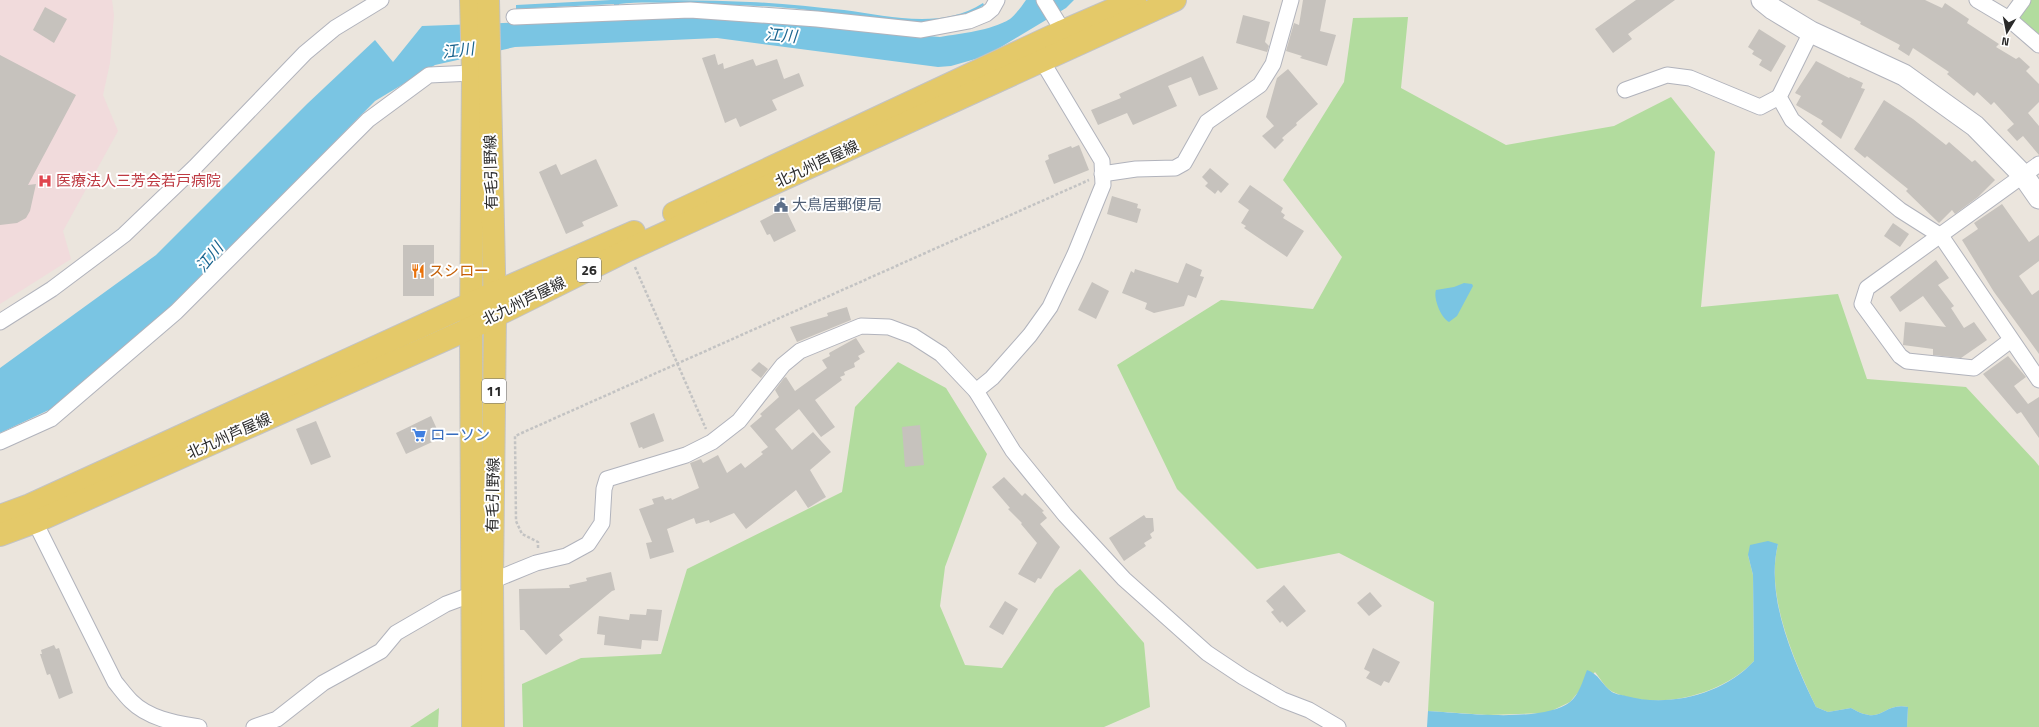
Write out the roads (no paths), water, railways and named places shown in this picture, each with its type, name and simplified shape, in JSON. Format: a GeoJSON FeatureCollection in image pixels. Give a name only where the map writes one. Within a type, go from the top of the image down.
{"type":"FeatureCollection","features":[{"type":"Feature","properties":{"kind":"main road","name":"有毛引野線"},"geometry":{"type":"LineString","coordinates":[[471,0],[478,63],[495,315],[492,581],[493,727]]}},
{"type":"Feature","properties":{"kind":"main road","name":"有毛引野線"},"geometry":{"type":"LineString","coordinates":[[473,727],[470,328],[472,303],[478,63],[488,0]]}},
{"type":"Feature","properties":{"kind":"main road","name":"北九州芦屋線"},"geometry":{"type":"LineString","coordinates":[[0,516],[30,506],[494,293],[629,234],[1058,23],[1126,7],[1175,0]]}},
{"type":"Feature","properties":{"kind":"main road","name":"北九州芦屋線"},"geometry":{"type":"LineString","coordinates":[[0,535],[35,522],[470,328],[628,250],[1042,61],[1126,7]]}},
{"type":"Feature","properties":{"kind":"street"},"geometry":{"type":"LineString","coordinates":[[0,322],[52,289],[124,235],[195,167],[304,53],[335,28],[356,7],[380,0]]}},
{"type":"Feature","properties":{"kind":"street"},"geometry":{"type":"LineString","coordinates":[[514,16],[690,10],[816,19],[921,30],[969,21],[986,14],[992,9],[997,0]]}},
{"type":"Feature","properties":{"kind":"street"},"geometry":{"type":"LineString","coordinates":[[1044,0],[1058,23]]}},
{"type":"Feature","properties":{"kind":"street"},"geometry":{"type":"LineString","coordinates":[[1102,174],[1136,169],[1175,168],[1184,163],[1207,122],[1260,85],[1273,64],[1291,0]]}},
{"type":"Feature","properties":{"kind":"street"},"geometry":{"type":"LineString","coordinates":[[1762,0],[1772,8],[1811,32],[1904,75],[1975,126],[2031,170],[2039,198]]}},
{"type":"Feature","properties":{"kind":"street"},"geometry":{"type":"LineString","coordinates":[[1977,0],[2009,19],[2039,45]]}},
{"type":"Feature","properties":{"kind":"street"},"geometry":{"type":"LineString","coordinates":[[2009,19],[2023,0]]}},
{"type":"Feature","properties":{"kind":"street"},"geometry":{"type":"LineString","coordinates":[[1625,90],[1667,76],[1690,78],[1760,107],[1779,97],[1811,32]]}},
{"type":"Feature","properties":{"kind":"street"},"geometry":{"type":"LineString","coordinates":[[976,391],[992,378],[1030,335],[1050,307],[1103,184],[1102,161],[1042,61]]}},
{"type":"Feature","properties":{"kind":"street"},"geometry":{"type":"LineString","coordinates":[[0,442],[51,419],[176,312],[368,120],[429,75],[478,63]]}},
{"type":"Feature","properties":{"kind":"street"},"geometry":{"type":"LineString","coordinates":[[1779,97],[1792,120],[1900,210],[1941,236],[2039,380]]}},
{"type":"Feature","properties":{"kind":"street"},"geometry":{"type":"LineString","coordinates":[[2011,340],[1974,368],[1907,361],[1900,356],[1862,304],[1867,288],[1919,249],[1941,236],[2031,170]]}},
{"type":"Feature","properties":{"kind":"street"},"geometry":{"type":"LineString","coordinates":[[254,727],[277,719],[323,683],[381,651],[396,633],[446,604],[473,594],[492,581],[540,562],[566,556],[588,544],[602,522],[604,489],[607,479],[686,455],[712,442],[739,422],[783,365],[800,351],[861,326],[889,327],[913,336],[941,354],[976,391],[1013,451],[1065,515],[1124,579],[1207,653],[1250,681],[1284,700],[1310,710],[1338,727]]}},
{"type":"Feature","properties":{"kind":"street"},"geometry":{"type":"LineString","coordinates":[[35,522],[119,687],[131,702],[156,717],[199,727]]}},
{"type":"Feature","properties":{"kind":"water","name":"江川"},"geometry":{"type":"Polygon","coordinates":[[[611,0],[698,0],[797,5],[915,19],[932,19],[950,16],[967,11],[983,3],[984,5],[964,15],[941,21],[916,22],[889,21],[810,10],[765,6],[658,2],[619,4],[620,19],[703,16],[940,37],[976,31],[1002,23],[1010,19],[1026,0],[1074,0],[1066,8],[986,56],[951,66],[938,67],[717,38],[515,47],[435,65],[375,101],[164,316],[53,408],[0,433],[0,368],[156,255],[307,104],[375,40],[393,62],[422,26],[614,19],[614,4],[516,9],[516,5],[611,0]]]}},
{"type":"Feature","properties":{"kind":"water"},"geometry":{"type":"Polygon","coordinates":[[[1464,283],[1472,284],[1473,286],[1457,316],[1449,322],[1438,308],[1435,294],[1436,290],[1454,287],[1464,283]]]}},
{"type":"Feature","properties":{"kind":"water"},"geometry":{"type":"Polygon","coordinates":[[[1768,541],[1778,544],[1775,564],[1775,585],[1778,606],[1790,648],[1816,707],[1828,712],[1851,708],[1862,713],[1876,715],[1899,706],[1908,707],[1907,727],[1427,727],[1428,711],[1481,715],[1522,715],[1541,713],[1558,708],[1573,699],[1587,670],[1595,674],[1613,693],[1643,699],[1677,699],[1712,690],[1727,682],[1742,672],[1754,661],[1753,575],[1748,555],[1750,545],[1768,541]]]}},
{"type":"Feature","properties":{"kind":"place","name":"医療法人三芳会若戸病院"},"geometry":{"type":"Point","coordinates":[45,181]}},
{"type":"Feature","properties":{"kind":"place","name":"大鳥居郵便局"},"geometry":{"type":"Point","coordinates":[781,205]}},
{"type":"Feature","properties":{"kind":"place","name":"スシロー"},"geometry":{"type":"Point","coordinates":[418,271]}},
{"type":"Feature","properties":{"kind":"place","name":"ローソン"},"geometry":{"type":"Point","coordinates":[419,435]}}]}
